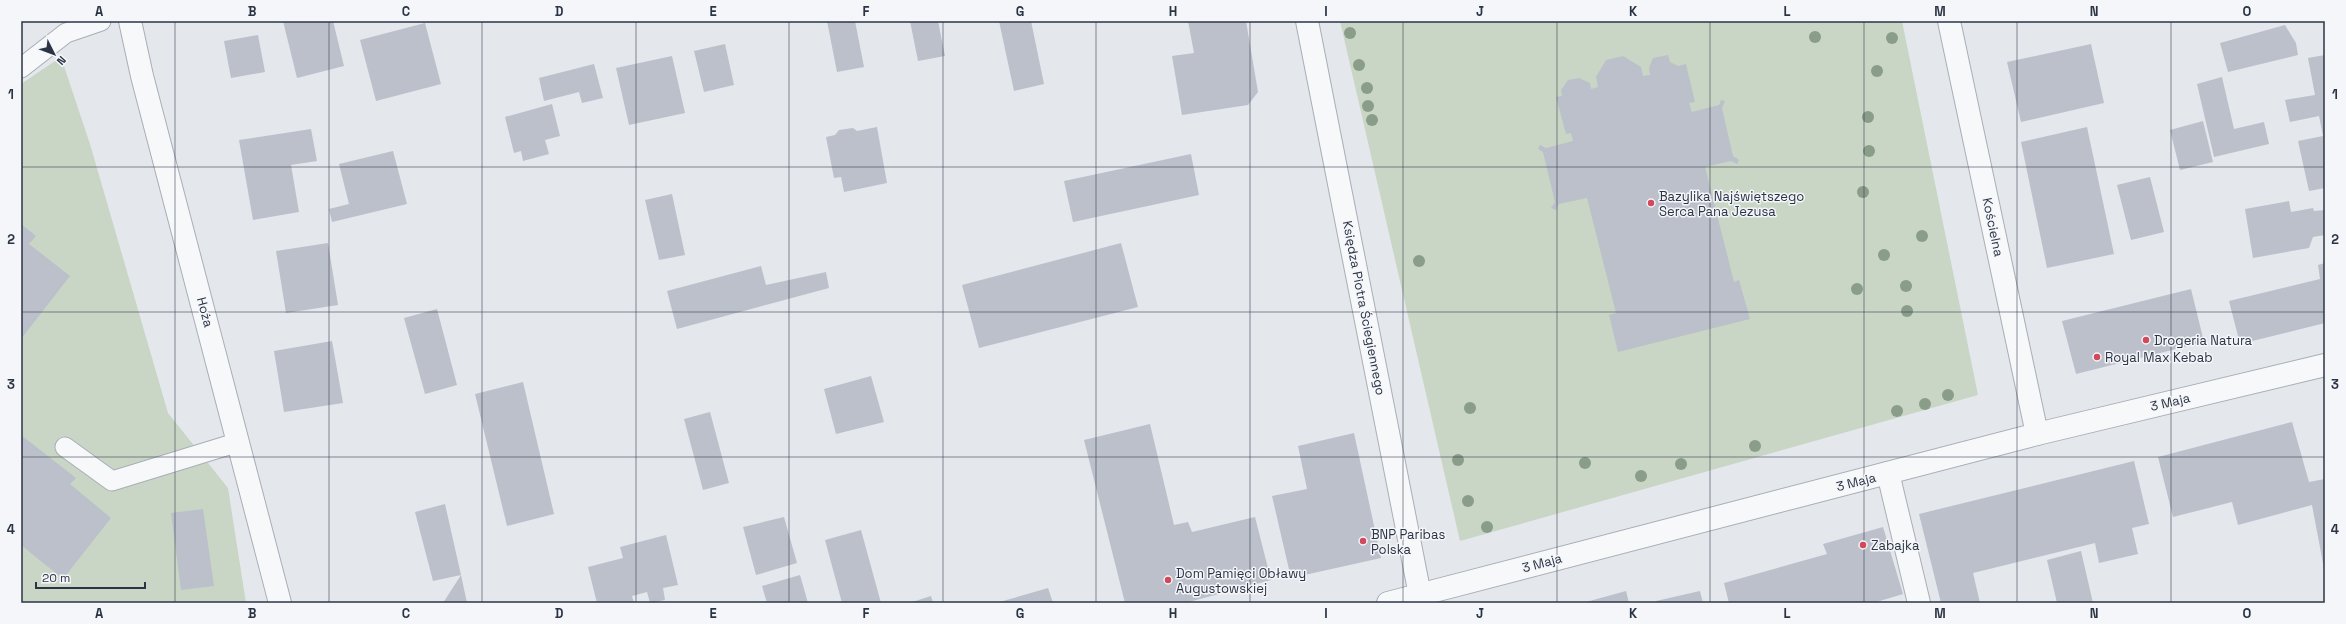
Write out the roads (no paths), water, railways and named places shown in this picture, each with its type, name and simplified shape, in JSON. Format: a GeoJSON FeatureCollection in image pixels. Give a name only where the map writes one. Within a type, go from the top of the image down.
{"type":"FeatureCollection","features":[{"type":"Feature","properties":{"kind":"street","name":"Hoża"},"geometry":{"type":"LineString","coordinates":[[130,21],[142,76],[280,603]]}},
{"type":"Feature","properties":{"kind":"street","name":"Księdza Piotra Ściegiennego"},"geometry":{"type":"LineString","coordinates":[[1307,21],[1420,595]]}},
{"type":"Feature","properties":{"kind":"street","name":"Kościelna"},"geometry":{"type":"LineString","coordinates":[[1949,21],[2037,434]]}},
{"type":"Feature","properties":{"kind":"street","name":"3 Maja"},"geometry":{"type":"LineString","coordinates":[[1388,603],[2037,434],[2325,365]]}},
{"type":"Feature","properties":{"kind":"street"},"geometry":{"type":"LineString","coordinates":[[1888,474],[1919,603]]}},
{"type":"Feature","properties":{"kind":"lane"},"geometry":{"type":"LineString","coordinates":[[21,68],[66,33],[101,21]]}},
{"type":"Feature","properties":{"kind":"lane"},"geometry":{"type":"LineString","coordinates":[[65,447],[112,481],[239,442]]}},
{"type":"Feature","properties":{"kind":"place","name":"Bazylika Najświętszego Serca Pana Jezusa"},"geometry":{"type":"Point","coordinates":[1651,203]}},
{"type":"Feature","properties":{"kind":"place","name":"Drogeria Natura"},"geometry":{"type":"Point","coordinates":[2146,340]}},
{"type":"Feature","properties":{"kind":"place","name":"Royal Max Kebab"},"geometry":{"type":"Point","coordinates":[2097,357]}},
{"type":"Feature","properties":{"kind":"place","name":"BNP Paribas Polska"},"geometry":{"type":"Point","coordinates":[1363,541]}},
{"type":"Feature","properties":{"kind":"place","name":"Zabajka"},"geometry":{"type":"Point","coordinates":[1863,545]}},
{"type":"Feature","properties":{"kind":"place","name":"Dom Pamięci Obławy Augustowskiej"},"geometry":{"type":"Point","coordinates":[1168,580]}}]}
